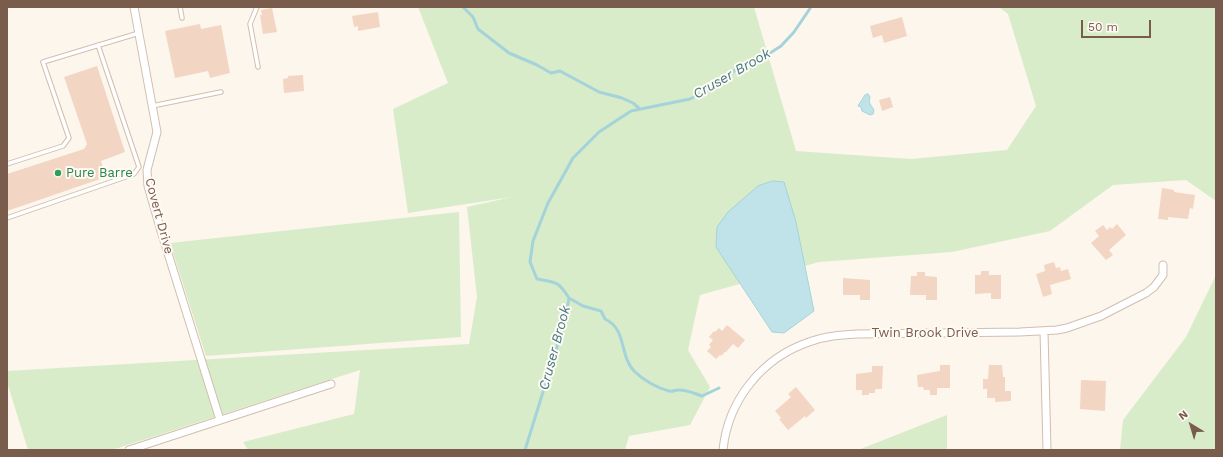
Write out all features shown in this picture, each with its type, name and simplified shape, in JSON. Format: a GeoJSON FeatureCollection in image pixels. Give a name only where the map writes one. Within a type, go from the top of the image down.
{"type":"FeatureCollection","features":[{"type":"Feature","properties":{"kind":"street","name":"Covert Drive"},"geometry":{"type":"LineString","coordinates":[[134,7],[157,132],[147,170],[148,186],[220,420]]}},
{"type":"Feature","properties":{"kind":"street","name":"Twin Brook Drive"},"geometry":{"type":"LineString","coordinates":[[722,450],[730,418],[735,407],[756,376],[773,361],[810,341],[831,336],[857,334],[1057,330],[1079,325],[1101,316],[1146,293],[1154,287],[1163,275],[1163,265]]}},
{"type":"Feature","properties":{"kind":"street"},"geometry":{"type":"LineString","coordinates":[[1044,331],[1048,450]]}},
{"type":"Feature","properties":{"kind":"street"},"geometry":{"type":"LineString","coordinates":[[129,450],[331,384]]}},
{"type":"Feature","properties":{"kind":"lane"},"geometry":{"type":"LineString","coordinates":[[180,7],[182,18]]}},
{"type":"Feature","properties":{"kind":"lane"},"geometry":{"type":"LineString","coordinates":[[258,7],[250,24],[258,67]]}},
{"type":"Feature","properties":{"kind":"lane"},"geometry":{"type":"LineString","coordinates":[[7,164],[63,146],[69,138],[43,62],[139,34]]}},
{"type":"Feature","properties":{"kind":"lane"},"geometry":{"type":"LineString","coordinates":[[7,218],[134,174],[138,167],[98,45]]}},
{"type":"Feature","properties":{"kind":"lane"},"geometry":{"type":"LineString","coordinates":[[152,106],[221,92]]}},
{"type":"Feature","properties":{"kind":"lane"},"geometry":{"type":"LineString","coordinates":[[138,167],[147,170]]}},
{"type":"Feature","properties":{"kind":"green space"},"geometry":{"type":"Polygon","coordinates":[[[418,7],[754,7],[796,151],[911,159],[1007,150],[1036,106],[1008,14],[999,7],[1216,7],[1216,201],[1186,180],[1113,185],[1050,231],[952,252],[819,262],[700,295],[688,350],[710,387],[690,425],[629,436],[625,450],[248,450],[243,442],[354,414],[360,370],[112,450],[28,450],[7,382],[7,371],[469,344],[477,297],[467,207],[512,197],[408,213],[393,109],[448,83],[418,7]]]}},
{"type":"Feature","properties":{"kind":"green space"},"geometry":{"type":"Polygon","coordinates":[[[459,212],[461,337],[206,356],[170,243],[459,212]]]}},
{"type":"Feature","properties":{"kind":"green space"},"geometry":{"type":"Polygon","coordinates":[[[1216,275],[1216,450],[1120,450],[1123,420],[1186,337],[1216,275]]]}},
{"type":"Feature","properties":{"kind":"green space"},"geometry":{"type":"Polygon","coordinates":[[[947,415],[947,450],[858,450],[947,415]]]}},
{"type":"Feature","properties":{"kind":"water"},"geometry":{"type":"Polygon","coordinates":[[[868,94],[870,97],[870,104],[874,110],[873,114],[870,115],[862,111],[861,107],[858,106],[865,95],[868,94]]]}},
{"type":"Feature","properties":{"kind":"water"},"geometry":{"type":"Polygon","coordinates":[[[773,181],[784,182],[796,222],[814,311],[784,333],[772,332],[716,247],[717,227],[728,212],[758,186],[773,181]]]}},
{"type":"Feature","properties":{"kind":"building"},"geometry":{"type":"Polygon","coordinates":[[[272,8],[277,32],[263,34],[260,15],[262,15],[261,10],[272,8]]]}},
{"type":"Feature","properties":{"kind":"building"},"geometry":{"type":"Polygon","coordinates":[[[378,12],[380,27],[358,31],[358,26],[354,27],[352,16],[378,12]]]}},
{"type":"Feature","properties":{"kind":"building"},"geometry":{"type":"Polygon","coordinates":[[[902,17],[907,36],[884,43],[882,35],[873,38],[870,26],[902,17]]]}},
{"type":"Feature","properties":{"kind":"building"},"geometry":{"type":"Polygon","coordinates":[[[200,24],[201,29],[221,25],[230,73],[210,78],[208,71],[175,78],[165,31],[200,24]]]}},
{"type":"Feature","properties":{"kind":"building"},"geometry":{"type":"Polygon","coordinates":[[[97,66],[125,152],[101,161],[106,177],[7,211],[7,174],[84,149],[87,144],[64,77],[97,66]]]}},
{"type":"Feature","properties":{"kind":"building"},"geometry":{"type":"Polygon","coordinates":[[[303,75],[304,91],[284,93],[283,79],[288,78],[288,76],[303,75]]]}},
{"type":"Feature","properties":{"kind":"building"},"geometry":{"type":"Polygon","coordinates":[[[890,97],[893,107],[882,111],[879,100],[890,97]]]}},
{"type":"Feature","properties":{"kind":"building"},"geometry":{"type":"Polygon","coordinates":[[[1162,188],[1174,190],[1174,192],[1195,195],[1193,209],[1190,208],[1188,219],[1168,217],[1168,220],[1158,219],[1162,188]]]}},
{"type":"Feature","properties":{"kind":"building"},"geometry":{"type":"Polygon","coordinates":[[[1117,224],[1126,235],[1109,250],[1113,255],[1106,260],[1091,243],[1099,236],[1095,231],[1103,225],[1107,230],[1110,227],[1112,229],[1117,224]]]}},
{"type":"Feature","properties":{"kind":"building"},"geometry":{"type":"Polygon","coordinates":[[[1054,262],[1056,268],[1060,267],[1061,271],[1068,269],[1071,279],[1050,285],[1052,294],[1043,297],[1036,274],[1045,271],[1044,265],[1054,262]]]}},
{"type":"Feature","properties":{"kind":"building"},"geometry":{"type":"Polygon","coordinates":[[[981,271],[989,271],[989,275],[1001,275],[1001,299],[991,299],[991,293],[975,294],[975,275],[981,275],[981,271]]]}},
{"type":"Feature","properties":{"kind":"building"},"geometry":{"type":"Polygon","coordinates":[[[917,272],[925,272],[925,276],[937,277],[937,300],[926,300],[926,295],[910,295],[911,276],[917,276],[917,272]]]}},
{"type":"Feature","properties":{"kind":"building"},"geometry":{"type":"Polygon","coordinates":[[[843,278],[870,280],[870,300],[860,300],[860,295],[843,295],[843,278]]]}},
{"type":"Feature","properties":{"kind":"building"},"geometry":{"type":"Polygon","coordinates":[[[727,325],[745,340],[738,348],[733,344],[726,352],[716,359],[707,351],[711,347],[709,345],[713,340],[709,337],[719,328],[722,331],[727,325]]]}},
{"type":"Feature","properties":{"kind":"building"},"geometry":{"type":"Polygon","coordinates":[[[940,365],[950,365],[950,388],[937,388],[937,395],[930,395],[930,390],[924,390],[923,387],[918,387],[917,375],[940,371],[940,365]]]}},
{"type":"Feature","properties":{"kind":"building"},"geometry":{"type":"Polygon","coordinates":[[[989,365],[1002,365],[1003,377],[1005,377],[1005,391],[1011,391],[1011,401],[995,402],[995,398],[987,398],[987,389],[983,389],[983,379],[988,379],[989,365]]]}},
{"type":"Feature","properties":{"kind":"building"},"geometry":{"type":"Polygon","coordinates":[[[872,366],[883,366],[882,389],[875,389],[875,393],[869,393],[869,395],[862,395],[862,390],[856,390],[856,374],[872,372],[872,366]]]}},
{"type":"Feature","properties":{"kind":"building"},"geometry":{"type":"Polygon","coordinates":[[[1081,380],[1106,381],[1105,411],[1080,409],[1081,380]]]}},
{"type":"Feature","properties":{"kind":"building"},"geometry":{"type":"Polygon","coordinates":[[[796,387],[815,410],[788,430],[779,419],[781,418],[775,411],[791,397],[788,394],[796,387]]]}},
{"type":"Feature","properties":{"kind":"waterway"},"geometry":{"type":"LineString","coordinates":[[463,7],[473,17],[478,29],[509,53],[537,65],[551,73],[560,71],[599,92],[622,98],[633,103],[640,109]]}},
{"type":"Feature","properties":{"kind":"waterway","name":"Cruser Brook"},"geometry":{"type":"LineString","coordinates":[[525,450],[565,321],[569,298],[562,288],[556,283],[537,279],[530,262],[533,241],[548,203],[573,158],[599,132],[631,111],[690,99],[713,88],[743,64],[767,55],[781,46],[794,32],[811,7]]}},
{"type":"Feature","properties":{"kind":"waterway"},"geometry":{"type":"LineString","coordinates":[[569,298],[583,306],[601,311],[605,319],[612,323],[617,329],[629,365],[642,378],[650,383],[669,391],[684,390],[702,396],[719,388]]}},
{"type":"Feature","properties":{"kind":"place","name":"Pure Barre"},"geometry":{"type":"Point","coordinates":[58,173]}}]}
